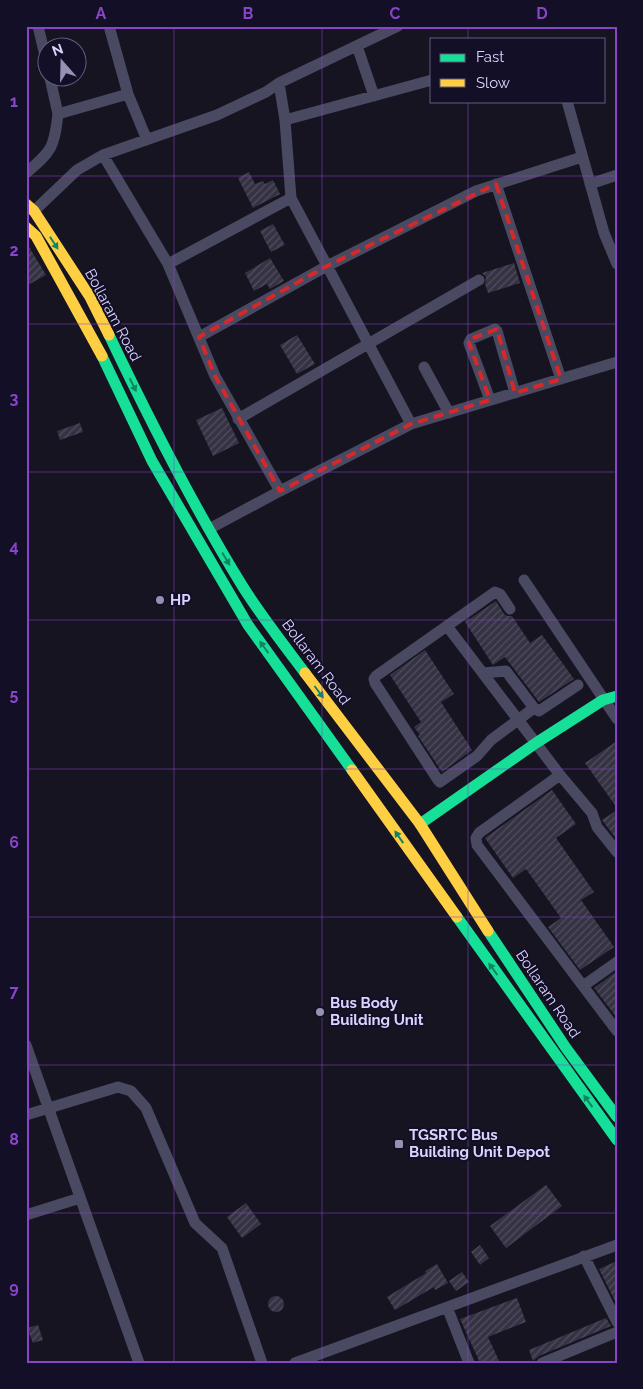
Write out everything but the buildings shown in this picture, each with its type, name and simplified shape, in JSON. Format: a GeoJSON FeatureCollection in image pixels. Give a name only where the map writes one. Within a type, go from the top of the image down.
{"type":"FeatureCollection","features":[{"type":"Feature","properties":{"kind":"main road","name":"Bollaram Road"},"geometry":{"type":"LineString","coordinates":[[30,207],[90,297],[166,454],[243,587],[272,630],[420,824],[499,949],[566,1048],[617,1117]]}},
{"type":"Feature","properties":{"kind":"main road","name":"Bollaram Road"},"geometry":{"type":"LineString","coordinates":[[26,227],[36,236],[92,336],[152,460],[248,625],[617,1140]]}},
{"type":"Feature","properties":{"kind":"main road"},"geometry":{"type":"LineString","coordinates":[[420,824],[536,743],[603,700],[617,696]]}},
{"type":"Feature","properties":{"kind":"street"},"geometry":{"type":"LineString","coordinates":[[109,26],[128,94],[147,140]]}},
{"type":"Feature","properties":{"kind":"street"},"geometry":{"type":"LineString","coordinates":[[30,207],[77,170],[103,155],[217,115],[398,26]]}},
{"type":"Feature","properties":{"kind":"street"},"geometry":{"type":"LineString","coordinates":[[357,46],[374,96]]}},
{"type":"Feature","properties":{"kind":"street"},"geometry":{"type":"LineString","coordinates":[[285,120],[430,81]]}},
{"type":"Feature","properties":{"kind":"street"},"geometry":{"type":"LineString","coordinates":[[279,83],[285,120],[291,198],[411,424]]}},
{"type":"Feature","properties":{"kind":"street"},"geometry":{"type":"LineString","coordinates":[[26,173],[46,156],[55,141],[58,114],[52,88]]}},
{"type":"Feature","properties":{"kind":"street"},"geometry":{"type":"LineString","coordinates":[[58,114],[128,94]]}},
{"type":"Feature","properties":{"kind":"street"},"geometry":{"type":"LineString","coordinates":[[567,102],[604,233],[617,264]]}},
{"type":"Feature","properties":{"kind":"street"},"geometry":{"type":"LineString","coordinates":[[103,155],[168,264],[215,376],[280,490]]}},
{"type":"Feature","properties":{"kind":"street"},"geometry":{"type":"LineString","coordinates":[[199,337],[327,266],[476,191],[582,157]]}},
{"type":"Feature","properties":{"kind":"street"},"geometry":{"type":"LineString","coordinates":[[590,184],[617,175]]}},
{"type":"Feature","properties":{"kind":"street"},"geometry":{"type":"LineString","coordinates":[[496,184],[561,379]]}},
{"type":"Feature","properties":{"kind":"street"},"geometry":{"type":"LineString","coordinates":[[168,264],[291,198]]}},
{"type":"Feature","properties":{"kind":"street"},"geometry":{"type":"LineString","coordinates":[[238,418],[479,280]]}},
{"type":"Feature","properties":{"kind":"street"},"geometry":{"type":"LineString","coordinates":[[490,400],[469,343],[471,339],[495,329],[514,393]]}},
{"type":"Feature","properties":{"kind":"street"},"geometry":{"type":"LineString","coordinates":[[208,529],[280,490],[411,424],[617,362]]}},
{"type":"Feature","properties":{"kind":"street"},"geometry":{"type":"LineString","coordinates":[[424,367],[449,412]]}},
{"type":"Feature","properties":{"kind":"street"},"geometry":{"type":"LineString","coordinates":[[524,580],[617,720]]}},
{"type":"Feature","properties":{"kind":"street"},"geometry":{"type":"LineString","coordinates":[[510,609],[500,594],[495,592],[374,679],[440,782],[477,756],[491,740],[534,708]]}},
{"type":"Feature","properties":{"kind":"street"},"geometry":{"type":"LineString","coordinates":[[447,626],[560,775],[592,813],[597,827],[617,852]]}},
{"type":"Feature","properties":{"kind":"street"},"geometry":{"type":"LineString","coordinates":[[483,673],[506,671],[534,708],[539,711],[578,685]]}},
{"type":"Feature","properties":{"kind":"street"},"geometry":{"type":"LineString","coordinates":[[560,775],[478,833],[476,838],[477,845],[617,1031]]}},
{"type":"Feature","properties":{"kind":"street"},"geometry":{"type":"LineString","coordinates":[[583,986],[617,962]]}},
{"type":"Feature","properties":{"kind":"street"},"geometry":{"type":"LineString","coordinates":[[26,1046],[140,1363]]}},
{"type":"Feature","properties":{"kind":"street"},"geometry":{"type":"LineString","coordinates":[[26,1116],[118,1087],[131,1091],[146,1108],[195,1223],[222,1248],[262,1363]]}},
{"type":"Feature","properties":{"kind":"street"},"geometry":{"type":"LineString","coordinates":[[26,1215],[80,1198]]}},
{"type":"Feature","properties":{"kind":"street"},"geometry":{"type":"LineString","coordinates":[[295,1363],[617,1245]]}},
{"type":"Feature","properties":{"kind":"street"},"geometry":{"type":"LineString","coordinates":[[584,1256],[617,1322]]}},
{"type":"Feature","properties":{"kind":"street"},"geometry":{"type":"LineString","coordinates":[[447,1307],[469,1363]]}},
{"type":"Feature","properties":{"kind":"street"},"geometry":{"type":"LineString","coordinates":[[542,1363],[617,1332]]}},
{"type":"Feature","properties":{"kind":"highlighted area"},"geometry":{"type":"Polygon","coordinates":[[[496,184],[561,379],[515,393],[497,329],[468,340],[490,400],[411,424],[280,491],[215,376],[199,337],[327,266],[496,184]]]}},
{"type":"Feature","properties":{"kind":"traffic: fast"},"geometry":{"type":"LineString","coordinates":[[109,335],[140,399],[207,526],[243,587],[305,673]]}},
{"type":"Feature","properties":{"kind":"traffic: fast"},"geometry":{"type":"LineString","coordinates":[[102,356],[152,461],[248,625],[352,770]]}},
{"type":"Feature","properties":{"kind":"traffic: fast"},"geometry":{"type":"LineString","coordinates":[[420,824],[536,743],[603,700],[617,696]]}},
{"type":"Feature","properties":{"kind":"traffic: fast"},"geometry":{"type":"LineString","coordinates":[[457,917],[617,1140]]}},
{"type":"Feature","properties":{"kind":"traffic: fast"},"geometry":{"type":"LineString","coordinates":[[488,931],[566,1048],[617,1117]]}},
{"type":"Feature","properties":{"kind":"traffic: slow"},"geometry":{"type":"LineString","coordinates":[[26,204],[34,211],[90,297],[109,335]]}},
{"type":"Feature","properties":{"kind":"traffic: slow"},"geometry":{"type":"LineString","coordinates":[[26,227],[36,236],[102,356]]}},
{"type":"Feature","properties":{"kind":"traffic: slow"},"geometry":{"type":"LineString","coordinates":[[305,673],[420,824],[488,931]]}},
{"type":"Feature","properties":{"kind":"traffic: slow"},"geometry":{"type":"LineString","coordinates":[[352,770],[457,917]]}},
{"type":"Feature","properties":{"kind":"place","name":"HP"},"geometry":{"type":"Point","coordinates":[160,600]}},
{"type":"Feature","properties":{"kind":"place","name":"Bus Body Building Unit"},"geometry":{"type":"Point","coordinates":[320,1012]}},
{"type":"Feature","properties":{"kind":"place","name":"TGSRTC Bus Building Unit Depot"},"geometry":{"type":"Point","coordinates":[399,1144]}}]}
